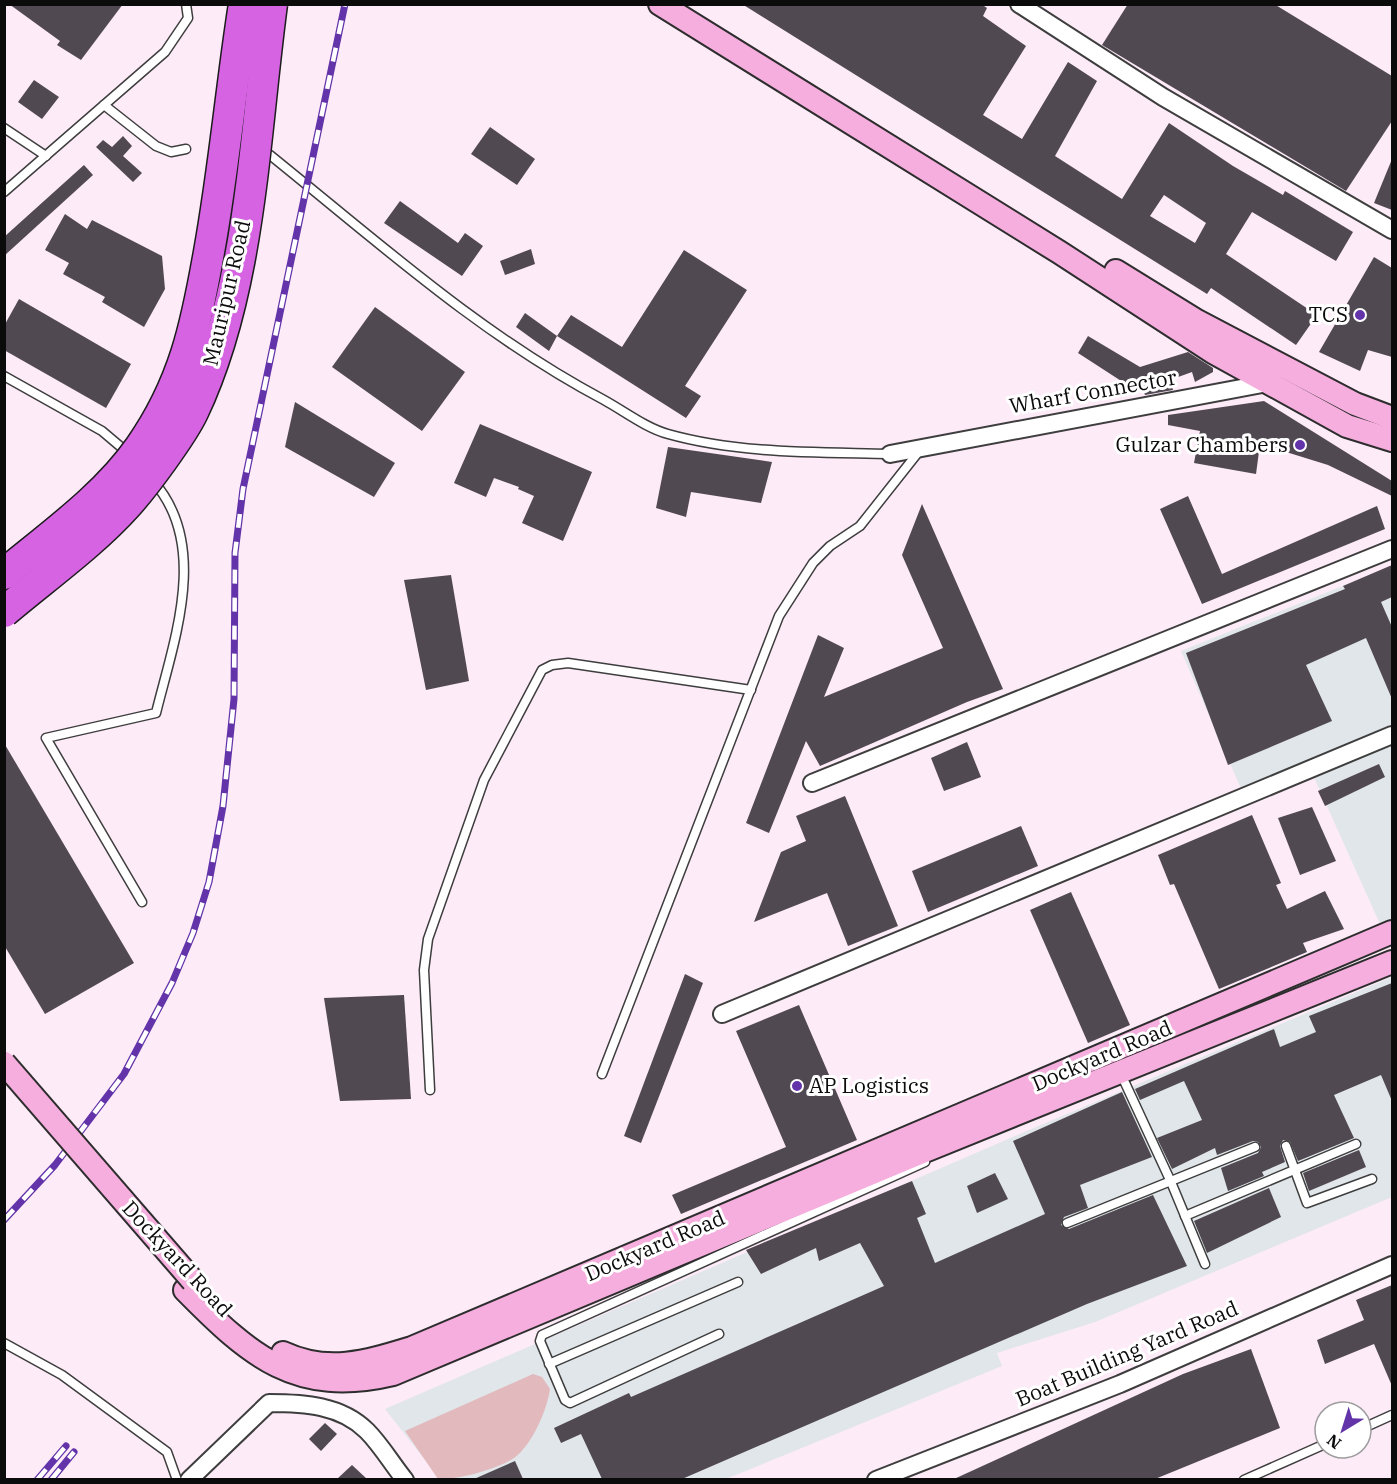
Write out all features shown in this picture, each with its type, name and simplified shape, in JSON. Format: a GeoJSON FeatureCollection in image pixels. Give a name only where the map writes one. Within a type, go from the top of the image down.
{"type":"FeatureCollection","features":[{"type":"Feature","properties":{"kind":"highway","name":"Mauripur Road"},"geometry":{"type":"LineString","coordinates":[[4,574],[106,487],[133,456],[168,401],[188,354],[222,186],[244,4]]}},
{"type":"Feature","properties":{"kind":"highway","name":"Mauripur Road"},"geometry":{"type":"LineString","coordinates":[[4,612],[127,505],[192,415],[214,363],[230,303],[250,194],[272,4]]}},
{"type":"Feature","properties":{"kind":"street"},"geometry":{"type":"LineString","coordinates":[[660,4],[1267,384],[1347,426],[1383,438]]}},
{"type":"Feature","properties":{"kind":"street"},"geometry":{"type":"LineString","coordinates":[[687,4],[1197,321],[1355,404],[1392,418]]}},
{"type":"Feature","properties":{"kind":"street"},"geometry":{"type":"LineString","coordinates":[[1019,4],[1163,96],[1392,230]]}},
{"type":"Feature","properties":{"kind":"street","name":"Wharf Connector"},"geometry":{"type":"LineString","coordinates":[[890,453],[1304,377]]}},
{"type":"Feature","properties":{"kind":"street"},"geometry":{"type":"LineString","coordinates":[[1347,426],[1355,404]]}},
{"type":"Feature","properties":{"kind":"street"},"geometry":{"type":"LineString","coordinates":[[812,783],[1392,549]]}},
{"type":"Feature","properties":{"kind":"street"},"geometry":{"type":"LineString","coordinates":[[722,1014],[1392,735]]}},
{"type":"Feature","properties":{"kind":"street","name":"Dockyard Road"},"geometry":{"type":"LineString","coordinates":[[4,1080],[185,1290],[216,1322],[251,1352],[296,1375],[330,1381],[364,1381],[393,1374],[919,1144],[1392,933]]}},
{"type":"Feature","properties":{"kind":"street","name":"Dockyard Road"},"geometry":{"type":"LineString","coordinates":[[4,1063],[193,1281],[257,1341],[297,1359],[338,1366],[375,1359],[422,1344],[919,1144],[947,1142],[1392,962]]}},
{"type":"Feature","properties":{"kind":"street","name":"Boat Building Yard Road"},"geometry":{"type":"LineString","coordinates":[[876,1479],[1120,1384],[1392,1265]]}},
{"type":"Feature","properties":{"kind":"street"},"geometry":{"type":"LineString","coordinates":[[189,1479],[269,1403],[309,1403],[342,1414],[367,1430],[405,1479]]}},
{"type":"Feature","properties":{"kind":"lane"},"geometry":{"type":"LineString","coordinates":[[4,192],[165,52],[188,18],[186,4]]}},
{"type":"Feature","properties":{"kind":"lane"},"geometry":{"type":"LineString","coordinates":[[104,105],[156,146],[171,152],[186,149]]}},
{"type":"Feature","properties":{"kind":"lane"},"geometry":{"type":"LineString","coordinates":[[4,128],[46,156]]}},
{"type":"Feature","properties":{"kind":"lane"},"geometry":{"type":"LineString","coordinates":[[270,155],[435,290],[569,382],[666,434],[748,448],[890,453]]}},
{"type":"Feature","properties":{"kind":"lane"},"geometry":{"type":"LineString","coordinates":[[4,376],[102,430],[121,445],[164,493],[171,506],[184,557],[185,580],[180,619],[156,713],[46,738],[142,902]]}},
{"type":"Feature","properties":{"kind":"lane"},"geometry":{"type":"LineString","coordinates":[[602,1074],[779,616],[813,563],[830,546],[860,526],[924,445]]}},
{"type":"Feature","properties":{"kind":"lane"},"geometry":{"type":"LineString","coordinates":[[430,1090],[424,970],[428,939],[484,780],[542,670],[552,665],[568,663],[751,690]]}},
{"type":"Feature","properties":{"kind":"lane"},"geometry":{"type":"LineString","coordinates":[[1120,1072],[1171,1182],[1205,1264]]}},
{"type":"Feature","properties":{"kind":"lane"},"geometry":{"type":"LineString","coordinates":[[719,1334],[570,1402],[565,1400],[540,1341],[542,1335],[930,1160],[947,1142]]}},
{"type":"Feature","properties":{"kind":"lane"},"geometry":{"type":"LineString","coordinates":[[1185,1216],[1356,1144]]}},
{"type":"Feature","properties":{"kind":"lane"},"geometry":{"type":"LineString","coordinates":[[1286,1146],[1307,1203],[1372,1179]]}},
{"type":"Feature","properties":{"kind":"lane"},"geometry":{"type":"LineString","coordinates":[[1067,1223],[1255,1147]]}},
{"type":"Feature","properties":{"kind":"lane"},"geometry":{"type":"LineString","coordinates":[[549,1364],[738,1282]]}},
{"type":"Feature","properties":{"kind":"lane"},"geometry":{"type":"LineString","coordinates":[[4,1343],[62,1375],[167,1452],[177,1479]]}},
{"type":"Feature","properties":{"kind":"lane"},"geometry":{"type":"LineString","coordinates":[[1373,1423],[1392,1415]]}},
{"type":"Feature","properties":{"kind":"lane"},"geometry":{"type":"LineString","coordinates":[[1244,1479],[1313,1449]]}},
{"type":"Feature","properties":{"kind":"shaded area"},"geometry":{"type":"Polygon","coordinates":[[[1392,566],[1392,724],[1242,791],[1181,651],[1392,566]]]}},
{"type":"Feature","properties":{"kind":"shaded area"},"geometry":{"type":"Polygon","coordinates":[[[1392,742],[1392,919],[1380,924],[1313,775],[1392,742]]]}},
{"type":"Feature","properties":{"kind":"shaded area"},"geometry":{"type":"Polygon","coordinates":[[[1392,977],[1392,1197],[1095,1322],[997,1353],[1002,1366],[726,1479],[440,1479],[385,1409],[1015,1136],[1392,977]]]}},
{"type":"Feature","properties":{"kind":"shaded area"},"geometry":{"type":"Polygon","coordinates":[[[533,1374],[542,1377],[550,1389],[538,1426],[521,1452],[507,1462],[488,1470],[456,1478],[438,1479],[405,1431],[533,1374]]]}},
{"type":"Feature","properties":{"kind":"building"},"geometry":{"type":"Polygon","coordinates":[[[9,4],[123,4],[81,60],[57,45],[60,41],[9,4]]]}},
{"type":"Feature","properties":{"kind":"building"},"geometry":{"type":"Polygon","coordinates":[[[742,4],[981,4],[987,8],[983,16],[1026,46],[983,115],[1022,139],[1068,62],[1097,81],[1055,156],[1122,199],[1169,123],[1233,166],[1283,195],[1285,191],[1353,232],[1336,261],[1252,212],[1226,254],[1317,315],[1296,345],[1211,288],[1207,294],[742,4]],[[1164,195],[1150,216],[1195,243],[1206,223],[1164,195]]]}},
{"type":"Feature","properties":{"kind":"building"},"geometry":{"type":"Polygon","coordinates":[[[1128,4],[1274,4],[1392,76],[1392,121],[1346,191],[1102,45],[1128,4]]]}},
{"type":"Feature","properties":{"kind":"building"},"geometry":{"type":"Polygon","coordinates":[[[34,80],[59,97],[42,119],[18,102],[34,80]]]}},
{"type":"Feature","properties":{"kind":"building"},"geometry":{"type":"Polygon","coordinates":[[[490,127],[535,159],[517,185],[471,154],[490,127]]]}},
{"type":"Feature","properties":{"kind":"building"},"geometry":{"type":"Polygon","coordinates":[[[123,136],[132,146],[123,156],[142,173],[133,182],[96,147],[103,140],[112,147],[123,136]]]}},
{"type":"Feature","properties":{"kind":"building"},"geometry":{"type":"Polygon","coordinates":[[[1392,159],[1392,210],[1374,203],[1392,159]]]}},
{"type":"Feature","properties":{"kind":"building"},"geometry":{"type":"Polygon","coordinates":[[[84,165],[93,175],[4,256],[4,237],[84,165]]]}},
{"type":"Feature","properties":{"kind":"building"},"geometry":{"type":"Polygon","coordinates":[[[400,201],[458,243],[465,233],[483,246],[462,276],[384,223],[400,201]]]}},
{"type":"Feature","properties":{"kind":"building"},"geometry":{"type":"Polygon","coordinates":[[[65,214],[87,229],[92,220],[162,256],[165,289],[144,327],[102,302],[105,297],[63,274],[69,263],[45,250],[65,214]]]}},
{"type":"Feature","properties":{"kind":"building"},"geometry":{"type":"Polygon","coordinates":[[[531,249],[535,264],[505,275],[500,261],[531,249]]]}},
{"type":"Feature","properties":{"kind":"building"},"geometry":{"type":"Polygon","coordinates":[[[684,250],[747,290],[685,386],[701,396],[686,418],[557,336],[571,315],[622,347],[684,250]]]}},
{"type":"Feature","properties":{"kind":"building","name":"TCS"},"geometry":{"type":"Polygon","coordinates":[[[1374,257],[1392,268],[1392,357],[1368,350],[1360,371],[1319,352],[1374,257]]]}},
{"type":"Feature","properties":{"kind":"building"},"geometry":{"type":"Polygon","coordinates":[[[19,299],[131,364],[106,408],[4,350],[4,326],[19,299]]]}},
{"type":"Feature","properties":{"kind":"building"},"geometry":{"type":"Polygon","coordinates":[[[375,307],[465,372],[422,431],[332,367],[375,307]]]}},
{"type":"Feature","properties":{"kind":"building"},"geometry":{"type":"Polygon","coordinates":[[[525,313],[557,336],[549,351],[516,327],[525,313]]]}},
{"type":"Feature","properties":{"kind":"building"},"geometry":{"type":"Polygon","coordinates":[[[1088,336],[1140,367],[1188,352],[1213,368],[1213,372],[1195,382],[1192,372],[1170,380],[1173,390],[1145,395],[1141,385],[1132,388],[1078,353],[1088,336]]]}},
{"type":"Feature","properties":{"kind":"building","name":"Gulzar Chambers"},"geometry":{"type":"Polygon","coordinates":[[[1264,401],[1392,481],[1392,496],[1328,465],[1260,444],[1256,474],[1194,463],[1200,431],[1168,425],[1168,415],[1264,401]]]}},
{"type":"Feature","properties":{"kind":"building"},"geometry":{"type":"Polygon","coordinates":[[[295,402],[395,463],[374,497],[285,447],[295,402]]]}},
{"type":"Feature","properties":{"kind":"building"},"geometry":{"type":"Polygon","coordinates":[[[480,424],[592,472],[563,541],[522,523],[534,496],[518,489],[519,487],[494,478],[486,497],[454,483],[480,424]]]}},
{"type":"Feature","properties":{"kind":"building"},"geometry":{"type":"Polygon","coordinates":[[[668,447],[772,462],[761,503],[691,492],[686,517],[656,508],[668,447]]]}},
{"type":"Feature","properties":{"kind":"building"},"geometry":{"type":"Polygon","coordinates":[[[1188,496],[1222,574],[1377,506],[1385,529],[1202,604],[1160,509],[1188,496]]]}},
{"type":"Feature","properties":{"kind":"building"},"geometry":{"type":"Polygon","coordinates":[[[922,504],[1003,689],[967,702],[820,766],[806,741],[769,833],[746,823],[818,635],[844,648],[824,697],[943,648],[902,555],[922,504]]]}},
{"type":"Feature","properties":{"kind":"building"},"geometry":{"type":"Polygon","coordinates":[[[1392,565],[1392,597],[1381,602],[1392,627],[1392,699],[1366,638],[1306,665],[1332,721],[1228,765],[1186,653],[1345,589],[1343,586],[1392,565]]]}},
{"type":"Feature","properties":{"kind":"building"},"geometry":{"type":"Polygon","coordinates":[[[451,575],[469,681],[426,690],[404,580],[451,575]]]}},
{"type":"Feature","properties":{"kind":"building"},"geometry":{"type":"Polygon","coordinates":[[[967,742],[981,777],[944,791],[931,758],[967,742]]]}},
{"type":"Feature","properties":{"kind":"building"},"geometry":{"type":"Polygon","coordinates":[[[4,743],[134,963],[45,1014],[4,945],[4,743]]]}},
{"type":"Feature","properties":{"kind":"building"},"geometry":{"type":"Polygon","coordinates":[[[1379,764],[1385,777],[1325,806],[1318,791],[1379,764]]]}},
{"type":"Feature","properties":{"kind":"building"},"geometry":{"type":"Polygon","coordinates":[[[845,796],[898,926],[848,946],[827,893],[754,922],[781,852],[806,841],[796,816],[845,796]]]}},
{"type":"Feature","properties":{"kind":"building"},"geometry":{"type":"Polygon","coordinates":[[[1312,807],[1336,861],[1300,875],[1278,818],[1312,807]]]}},
{"type":"Feature","properties":{"kind":"building"},"geometry":{"type":"Polygon","coordinates":[[[1252,815],[1281,883],[1276,885],[1287,909],[1325,891],[1344,929],[1303,943],[1307,952],[1219,989],[1174,884],[1170,885],[1158,855],[1252,815]]]}},
{"type":"Feature","properties":{"kind":"building"},"geometry":{"type":"Polygon","coordinates":[[[1021,826],[1038,866],[928,912],[912,871],[1021,826]]]}},
{"type":"Feature","properties":{"kind":"building"},"geometry":{"type":"Polygon","coordinates":[[[1071,892],[1130,1025],[1088,1043],[1030,910],[1071,892]]]}},
{"type":"Feature","properties":{"kind":"building"},"geometry":{"type":"Polygon","coordinates":[[[685,974],[703,983],[641,1143],[624,1136],[685,974]]]}},
{"type":"Feature","properties":{"kind":"building"},"geometry":{"type":"Polygon","coordinates":[[[1392,983],[1392,1101],[1381,1075],[1334,1095],[1354,1138],[1298,1161],[1290,1142],[1283,1140],[1280,1146],[1285,1162],[1262,1172],[1264,1176],[1228,1191],[1221,1168],[1258,1153],[1261,1147],[1258,1142],[1253,1141],[1217,1155],[1215,1148],[1172,1169],[1157,1138],[1202,1120],[1184,1081],[1140,1100],[1135,1089],[1274,1029],[1280,1047],[1316,1032],[1309,1016],[1392,983]]]}},
{"type":"Feature","properties":{"kind":"building"},"geometry":{"type":"Polygon","coordinates":[[[404,995],[411,1099],[340,1101],[324,998],[404,995]]]}},
{"type":"Feature","properties":{"kind":"building","name":"AP Logistics"},"geometry":{"type":"Polygon","coordinates":[[[799,1005],[857,1140],[681,1214],[672,1195],[786,1147],[736,1031],[799,1005]]]}},
{"type":"Feature","properties":{"kind":"building"},"geometry":{"type":"Polygon","coordinates":[[[1122,1092],[1152,1157],[1080,1185],[1088,1208],[1064,1217],[1061,1225],[1069,1229],[1153,1195],[1187,1266],[1087,1304],[682,1479],[602,1479],[581,1434],[561,1443],[554,1428],[629,1393],[631,1397],[884,1286],[860,1243],[819,1261],[816,1248],[761,1274],[746,1250],[912,1181],[926,1214],[917,1218],[935,1263],[1045,1214],[1013,1141],[1122,1092]]]}},
{"type":"Feature","properties":{"kind":"building"},"geometry":{"type":"Polygon","coordinates":[[[1359,1150],[1366,1167],[1309,1191],[1303,1173],[1359,1150]]]}},
{"type":"Feature","properties":{"kind":"building"},"geometry":{"type":"Polygon","coordinates":[[[995,1173],[1008,1199],[977,1213],[967,1186],[995,1173]]]}},
{"type":"Feature","properties":{"kind":"building"},"geometry":{"type":"Polygon","coordinates":[[[1269,1188],[1281,1217],[1207,1253],[1194,1221],[1269,1188]]]}},
{"type":"Feature","properties":{"kind":"building"},"geometry":{"type":"Polygon","coordinates":[[[1392,1285],[1392,1386],[1374,1344],[1325,1364],[1317,1340],[1364,1320],[1356,1300],[1392,1285]]]}},
{"type":"Feature","properties":{"kind":"building"},"geometry":{"type":"Polygon","coordinates":[[[1251,1349],[1280,1428],[1155,1479],[954,1479],[1183,1374],[1251,1349]]]}},
{"type":"Feature","properties":{"kind":"building"},"geometry":{"type":"Polygon","coordinates":[[[325,1423],[337,1434],[321,1451],[309,1439],[325,1423]]]}},
{"type":"Feature","properties":{"kind":"building"},"geometry":{"type":"Polygon","coordinates":[[[515,1461],[523,1479],[474,1479],[515,1461]]]}},
{"type":"Feature","properties":{"kind":"building"},"geometry":{"type":"Polygon","coordinates":[[[352,1465],[367,1479],[337,1479],[352,1465]]]}},
{"type":"Feature","properties":{"kind":"railway"},"geometry":{"type":"LineString","coordinates":[[4,1220],[55,1165],[124,1074],[172,983],[193,933],[209,882],[223,806],[234,699],[235,553],[243,489],[345,4]]}},
{"type":"Feature","properties":{"kind":"railway"},"geometry":{"type":"LineString","coordinates":[[37,1480],[66,1446]]}},
{"type":"Feature","properties":{"kind":"railway"},"geometry":{"type":"LineString","coordinates":[[51,1480],[74,1452]]}},
{"type":"Feature","properties":{"kind":"place","name":"TCS"},"geometry":{"type":"Point","coordinates":[1360,315]}},
{"type":"Feature","properties":{"kind":"place","name":"Gulzar Chambers"},"geometry":{"type":"Point","coordinates":[1300,445]}},
{"type":"Feature","properties":{"kind":"place","name":"AP Logistics"},"geometry":{"type":"Point","coordinates":[797,1086]}}]}
